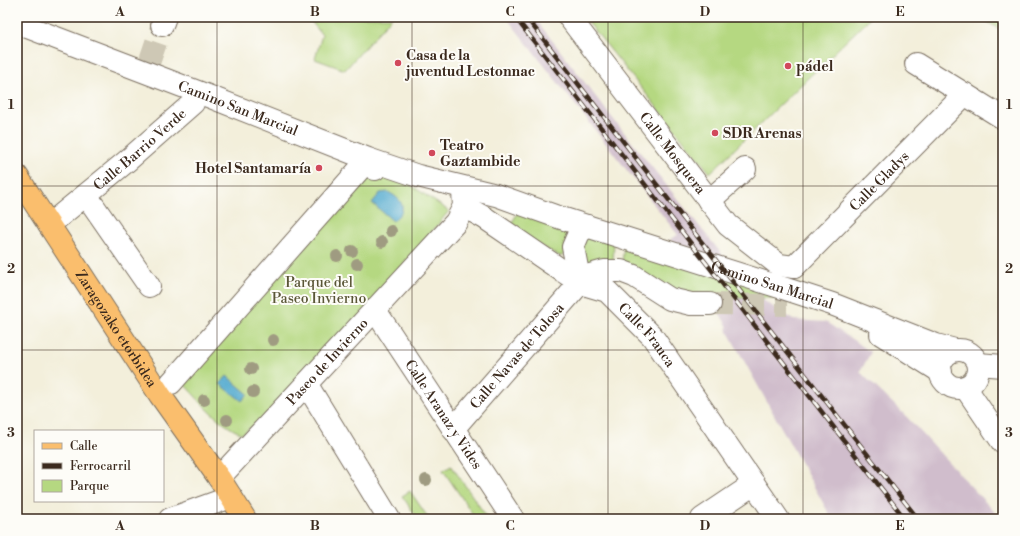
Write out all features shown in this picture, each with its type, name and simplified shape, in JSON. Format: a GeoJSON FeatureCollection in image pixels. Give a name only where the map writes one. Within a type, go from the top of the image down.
{"type":"FeatureCollection","features":[{"type":"Feature","properties":{"kind":"main road","name":"Zaragozako etorbidea"},"geometry":{"type":"LineString","coordinates":[[17,176],[160,395],[231,497]]}},
{"type":"Feature","properties":{"kind":"main road"},"geometry":{"type":"LineString","coordinates":[[231,497],[245,519]]}},
{"type":"Feature","properties":{"kind":"street","name":"Calle Mosquera"},"geometry":{"type":"LineString","coordinates":[[570,17],[728,225],[787,266],[832,304]]}},
{"type":"Feature","properties":{"kind":"street","name":"Camino San Marcial"},"geometry":{"type":"LineString","coordinates":[[17,23],[148,68],[203,94],[368,159],[418,176],[463,197],[496,195],[587,226],[832,304],[936,345],[955,350]]}},
{"type":"Feature","properties":{"kind":"street"},"geometry":{"type":"LineString","coordinates":[[916,64],[1003,118]]}},
{"type":"Feature","properties":{"kind":"street","name":"Calle Gladys"},"geometry":{"type":"LineString","coordinates":[[766,283],[787,266],[959,90]]}},
{"type":"Feature","properties":{"kind":"street","name":"Calle Barrio Verde"},"geometry":{"type":"LineString","coordinates":[[49,225],[193,103]]}},
{"type":"Feature","properties":{"kind":"street"},"geometry":{"type":"LineString","coordinates":[[170,383],[365,163],[375,169]]}},
{"type":"Feature","properties":{"kind":"street"},"geometry":{"type":"LineString","coordinates":[[709,201],[745,169]]}},
{"type":"Feature","properties":{"kind":"street","name":"Calle Barrio Verde"},"geometry":{"type":"LineString","coordinates":[[86,195],[149,286]]}},
{"type":"Feature","properties":{"kind":"street","name":"Calle Frauca"},"geometry":{"type":"LineString","coordinates":[[463,197],[485,218],[580,283],[607,291],[652,336],[778,519]]}},
{"type":"Feature","properties":{"kind":"street","name":"Paseo de Invierno"},"geometry":{"type":"LineString","coordinates":[[219,478],[307,385],[456,222],[463,197]]}},
{"type":"Feature","properties":{"kind":"street"},"geometry":{"type":"LineString","coordinates":[[587,226],[579,233],[573,246],[580,283],[590,275],[604,271],[621,271],[634,276],[670,299],[691,304],[710,304]]}},
{"type":"Feature","properties":{"kind":"street","name":"Calle Navas de Tolosa"},"geometry":{"type":"LineString","coordinates":[[457,435],[580,283]]}},
{"type":"Feature","properties":{"kind":"street","name":"Camino San Marcial"},"geometry":{"type":"LineString","coordinates":[[787,305],[812,308],[858,323],[888,338],[941,372]]}},
{"type":"Feature","properties":{"kind":"street","name":"Calle Aranaz y Vides"},"geometry":{"type":"LineString","coordinates":[[375,310],[457,435],[505,516]]}},
{"type":"Feature","properties":{"kind":"street"},"geometry":{"type":"LineString","coordinates":[[955,350],[963,350],[971,354],[978,364],[978,373],[974,380],[965,387],[953,387],[947,384],[941,372],[941,363],[945,356],[955,350]]}},
{"type":"Feature","properties":{"kind":"street"},"geometry":{"type":"LineString","coordinates":[[978,364],[1003,366]]}},
{"type":"Feature","properties":{"kind":"street"},"geometry":{"type":"LineString","coordinates":[[307,385],[389,519]]}},
{"type":"Feature","properties":{"kind":"street"},"geometry":{"type":"LineString","coordinates":[[965,387],[1003,443]]}},
{"type":"Feature","properties":{"kind":"street"},"geometry":{"type":"LineString","coordinates":[[702,519],[754,484]]}},
{"type":"Feature","properties":{"kind":"street"},"geometry":{"type":"LineString","coordinates":[[170,519],[231,497]]}},
{"type":"Feature","properties":{"kind":"shaded area"},"geometry":{"type":"Polygon","coordinates":[[[506,17],[534,17],[606,110],[754,294],[793,320],[826,322],[871,352],[860,372],[905,415],[1001,519],[832,519],[728,332],[727,325],[670,239],[678,235],[506,17]]]}},
{"type":"Feature","properties":{"kind":"green space"},"geometry":{"type":"Polygon","coordinates":[[[308,17],[392,17],[345,70],[315,59],[322,35],[308,17]]]}},
{"type":"Feature","properties":{"kind":"green space","name":"SDR Arenas"},"geometry":{"type":"Polygon","coordinates":[[[584,17],[871,17],[710,173],[584,17]]]}},
{"type":"Feature","properties":{"kind":"green space"},"geometry":{"type":"Polygon","coordinates":[[[979,17],[1003,17],[1003,31],[979,17]]]}},
{"type":"Feature","properties":{"kind":"green space","name":"Parque del Paseo Invierno"},"geometry":{"type":"Polygon","coordinates":[[[368,156],[449,211],[368,309],[263,418],[242,434],[233,430],[203,405],[183,383],[368,156]]]}},
{"type":"Feature","properties":{"kind":"green space"},"geometry":{"type":"Polygon","coordinates":[[[518,212],[568,230],[564,254],[559,256],[509,228],[518,212]]]}},
{"type":"Feature","properties":{"kind":"green space"},"geometry":{"type":"Polygon","coordinates":[[[582,236],[614,241],[613,263],[588,262],[585,260],[582,236]]]}},
{"type":"Feature","properties":{"kind":"green space"},"geometry":{"type":"Polygon","coordinates":[[[624,244],[795,298],[687,298],[622,264],[624,244]]]}},
{"type":"Feature","properties":{"kind":"green space"},"geometry":{"type":"Polygon","coordinates":[[[451,465],[486,516],[481,519],[476,519],[443,470],[451,465]]]}},
{"type":"Feature","properties":{"kind":"green space"},"geometry":{"type":"Polygon","coordinates":[[[410,491],[429,519],[418,519],[402,496],[410,491]]]}},
{"type":"Feature","properties":{"kind":"water"},"geometry":{"type":"Polygon","coordinates":[[[388,192],[402,204],[401,213],[393,221],[372,203],[380,193],[388,192]]]}},
{"type":"Feature","properties":{"kind":"water"},"geometry":{"type":"Polygon","coordinates":[[[227,376],[248,394],[242,401],[220,384],[227,376]]]}},
{"type":"Feature","properties":{"kind":"tunnel"},"geometry":{"type":"LineString","coordinates":[[149,63],[162,25]]}},
{"type":"Feature","properties":{"kind":"tunnel"},"geometry":{"type":"LineString","coordinates":[[710,304],[787,305]]}},
{"type":"Feature","properties":{"kind":"railway"},"geometry":{"type":"LineString","coordinates":[[515,17],[905,519]]}},
{"type":"Feature","properties":{"kind":"railway"},"geometry":{"type":"LineString","coordinates":[[526,17],[918,519]]}},
{"type":"Feature","properties":{"kind":"place","name":"Casa de la juventud Lestonnac"},"geometry":{"type":"Point","coordinates":[398,63]}},
{"type":"Feature","properties":{"kind":"place","name":"pádel"},"geometry":{"type":"Point","coordinates":[788,66]}},
{"type":"Feature","properties":{"kind":"place","name":"SDR Arenas"},"geometry":{"type":"Point","coordinates":[715,133]}},
{"type":"Feature","properties":{"kind":"place","name":"Teatro Gaztambide"},"geometry":{"type":"Point","coordinates":[432,153]}},
{"type":"Feature","properties":{"kind":"place","name":"Hotel Santamaría"},"geometry":{"type":"Point","coordinates":[319,168]}}]}
